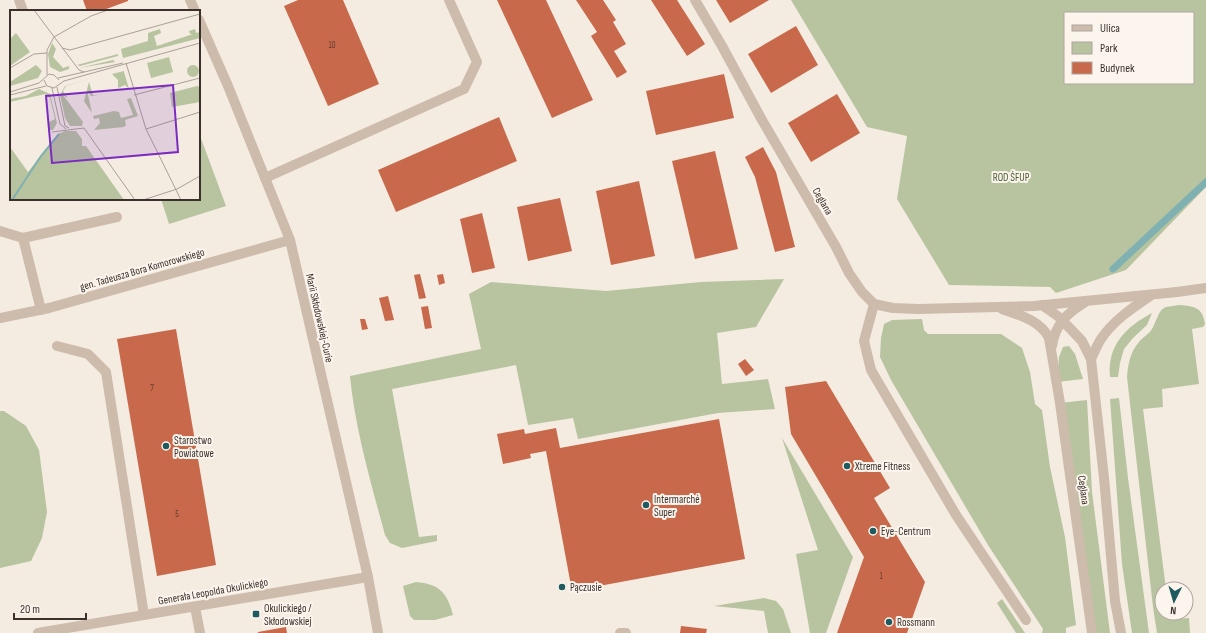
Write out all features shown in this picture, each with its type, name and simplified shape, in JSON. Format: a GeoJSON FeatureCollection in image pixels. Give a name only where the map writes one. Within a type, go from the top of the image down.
{"type":"FeatureCollection","features":[{"type":"Feature","properties":{"kind":"street"},"geometry":{"type":"LineString","coordinates":[[19,0],[23,10]]}},
{"type":"Feature","properties":{"kind":"street"},"geometry":{"type":"LineString","coordinates":[[190,0],[195,10]]}},
{"type":"Feature","properties":{"kind":"street"},"geometry":{"type":"LineString","coordinates":[[265,178],[464,89],[477,62],[449,0]]}},
{"type":"Feature","properties":{"kind":"street","name":"Ceglana"},"geometry":{"type":"LineString","coordinates":[[695,0],[762,120],[836,247],[848,273],[862,292],[874,304],[893,308],[918,309],[1042,305],[1206,288]]}},
{"type":"Feature","properties":{"kind":"street","name":"Marii Skłodowskiej-Curie"},"geometry":{"type":"LineString","coordinates":[[200,22],[228,86],[290,240],[368,577],[378,633]]}},
{"type":"Feature","properties":{"kind":"street"},"geometry":{"type":"LineString","coordinates":[[0,231],[23,238],[117,217]]}},
{"type":"Feature","properties":{"kind":"street"},"geometry":{"type":"LineString","coordinates":[[23,238],[41,310]]}},
{"type":"Feature","properties":{"kind":"street","name":"gen. Tadeusza Bora Komorowskiego"},"geometry":{"type":"LineString","coordinates":[[0,318],[41,310],[290,240]]}},
{"type":"Feature","properties":{"kind":"street"},"geometry":{"type":"LineString","coordinates":[[1092,359],[1101,340],[1117,321],[1152,294]]}},
{"type":"Feature","properties":{"kind":"street","name":"Ceglana"},"geometry":{"type":"LineString","coordinates":[[1052,351],[1053,339],[1062,320],[1072,310],[1087,301]]}},
{"type":"Feature","properties":{"kind":"street"},"geometry":{"type":"LineString","coordinates":[[874,304],[864,341],[871,370],[956,515],[1026,620]]}},
{"type":"Feature","properties":{"kind":"street","name":"Ceglana"},"geometry":{"type":"LineString","coordinates":[[1042,305],[1062,320],[1082,341],[1092,359],[1115,601],[1121,633]]}},
{"type":"Feature","properties":{"kind":"street","name":"Ceglana"},"geometry":{"type":"LineString","coordinates":[[996,307],[1023,316],[1046,331],[1049,338],[1092,633]]}},
{"type":"Feature","properties":{"kind":"street"},"geometry":{"type":"LineString","coordinates":[[57,346],[88,354],[106,372],[144,615]]}},
{"type":"Feature","properties":{"kind":"street","name":"Generała Leopolda Okulickiego"},"geometry":{"type":"LineString","coordinates":[[38,633],[368,577]]}},
{"type":"Feature","properties":{"kind":"street"},"geometry":{"type":"LineString","coordinates":[[195,606],[200,633]]}},
{"type":"Feature","properties":{"kind":"street"},"geometry":{"type":"LineString","coordinates":[[620,633],[626,633]]}},
{"type":"Feature","properties":{"kind":"green space","name":"ROD ŚFUP"},"geometry":{"type":"Polygon","coordinates":[[[791,0],[1206,0],[1206,187],[1126,270],[1056,293],[1050,287],[949,285],[897,199],[907,136],[867,127],[791,0]]]}},
{"type":"Feature","properties":{"kind":"green space"},"geometry":{"type":"Polygon","coordinates":[[[200,136],[226,206],[169,224],[161,200],[200,200],[200,136]]]}},
{"type":"Feature","properties":{"kind":"green space"},"geometry":{"type":"Polygon","coordinates":[[[784,279],[756,327],[717,333],[722,384],[768,379],[775,409],[718,413],[578,439],[573,418],[528,425],[516,365],[392,389],[419,537],[437,535],[437,541],[402,548],[390,543],[385,535],[364,456],[352,396],[350,376],[481,349],[469,294],[491,282],[606,291],[701,282],[784,279]]]}},
{"type":"Feature","properties":{"kind":"green space"},"geometry":{"type":"Polygon","coordinates":[[[1180,305],[1194,307],[1202,314],[1205,324],[1203,327],[1192,329],[1199,384],[1162,389],[1163,407],[1143,409],[1165,581],[1154,581],[1154,614],[1127,377],[1133,350],[1152,329],[1160,312],[1166,307],[1180,305]]]}},
{"type":"Feature","properties":{"kind":"green space"},"geometry":{"type":"Polygon","coordinates":[[[1152,313],[1147,325],[1124,349],[1118,377],[1110,377],[1112,355],[1120,338],[1134,324],[1152,313]]]}},
{"type":"Feature","properties":{"kind":"green space"},"geometry":{"type":"Polygon","coordinates":[[[922,319],[924,330],[928,334],[1001,334],[1022,348],[1030,372],[1035,404],[1042,410],[1050,467],[1065,537],[1076,625],[1066,628],[1066,633],[1042,633],[1043,629],[988,545],[891,380],[880,357],[881,338],[884,324],[892,320],[922,319]]]}},
{"type":"Feature","properties":{"kind":"green space"},"geometry":{"type":"Polygon","coordinates":[[[1069,346],[1075,354],[1083,379],[1057,382],[1059,357],[1063,347],[1069,346]]]}},
{"type":"Feature","properties":{"kind":"green space"},"geometry":{"type":"Polygon","coordinates":[[[1119,398],[1128,478],[1149,633],[1132,633],[1122,564],[1110,399],[1119,398]]]}},
{"type":"Feature","properties":{"kind":"green space"},"geometry":{"type":"Polygon","coordinates":[[[1087,400],[1092,492],[1110,633],[1092,633],[1060,403],[1087,400]]]}},
{"type":"Feature","properties":{"kind":"green space"},"geometry":{"type":"Polygon","coordinates":[[[0,411],[4,411],[26,426],[39,450],[47,512],[42,538],[31,561],[0,568],[0,411]]]}},
{"type":"Feature","properties":{"kind":"green space"},"geometry":{"type":"Polygon","coordinates":[[[782,438],[853,557],[826,633],[810,633],[796,554],[818,550],[782,438]]]}},
{"type":"Feature","properties":{"kind":"green space"},"geometry":{"type":"Polygon","coordinates":[[[416,582],[431,585],[441,591],[445,595],[451,607],[453,615],[435,620],[414,620],[410,616],[403,586],[416,582]]]}},
{"type":"Feature","properties":{"kind":"green space"},"geometry":{"type":"Polygon","coordinates":[[[764,598],[776,601],[783,609],[791,633],[768,633],[764,611],[714,606],[764,598]]]}},
{"type":"Feature","properties":{"kind":"green space"},"geometry":{"type":"Polygon","coordinates":[[[1002,599],[1025,633],[1016,633],[997,603],[1002,599]]]}},
{"type":"Feature","properties":{"kind":"green space"},"geometry":{"type":"Polygon","coordinates":[[[1155,621],[1189,621],[1190,633],[1157,633],[1155,621]]]}},
{"type":"Feature","properties":{"kind":"building"},"geometry":{"type":"Polygon","coordinates":[[[83,0],[128,0],[104,10],[87,10],[83,0]]]}},
{"type":"Feature","properties":{"kind":"building"},"geometry":{"type":"Polygon","coordinates":[[[298,0],[343,0],[379,84],[328,106],[284,6],[298,0]]]}},
{"type":"Feature","properties":{"kind":"building"},"geometry":{"type":"Polygon","coordinates":[[[497,0],[546,0],[593,100],[552,118],[497,0]]]}},
{"type":"Feature","properties":{"kind":"building"},"geometry":{"type":"Polygon","coordinates":[[[576,0],[603,0],[616,20],[613,22],[626,44],[614,51],[627,72],[617,78],[591,36],[597,32],[576,0]]]}},
{"type":"Feature","properties":{"kind":"building"},"geometry":{"type":"Polygon","coordinates":[[[651,0],[677,0],[705,44],[687,56],[651,0]]]}},
{"type":"Feature","properties":{"kind":"building"},"geometry":{"type":"Polygon","coordinates":[[[716,0],[769,0],[730,23],[716,0]]]}},
{"type":"Feature","properties":{"kind":"building"},"geometry":{"type":"Polygon","coordinates":[[[796,26],[818,65],[771,93],[748,54],[796,26]]]}},
{"type":"Feature","properties":{"kind":"building"},"geometry":{"type":"Polygon","coordinates":[[[724,74],[734,118],[656,135],[646,91],[724,74]]]}},
{"type":"Feature","properties":{"kind":"building"},"geometry":{"type":"Polygon","coordinates":[[[837,94],[860,133],[811,162],[788,123],[837,94]]]}},
{"type":"Feature","properties":{"kind":"building"},"geometry":{"type":"Polygon","coordinates":[[[499,117],[517,161],[396,212],[378,170],[499,117]]]}},
{"type":"Feature","properties":{"kind":"building"},"geometry":{"type":"Polygon","coordinates":[[[763,147],[776,172],[795,247],[775,252],[755,177],[745,157],[763,147]]]}},
{"type":"Feature","properties":{"kind":"building"},"geometry":{"type":"Polygon","coordinates":[[[715,151],[738,249],[695,259],[672,161],[715,151]]]}},
{"type":"Feature","properties":{"kind":"building"},"geometry":{"type":"Polygon","coordinates":[[[639,181],[655,256],[611,265],[596,191],[639,181]]]}},
{"type":"Feature","properties":{"kind":"building"},"geometry":{"type":"Polygon","coordinates":[[[560,198],[572,251],[528,261],[517,207],[560,198]]]}},
{"type":"Feature","properties":{"kind":"building"},"geometry":{"type":"Polygon","coordinates":[[[482,213],[495,268],[472,273],[460,219],[482,213]]]}},
{"type":"Feature","properties":{"kind":"building"},"geometry":{"type":"Polygon","coordinates":[[[420,274],[426,298],[419,299],[414,275],[420,274]]]}},
{"type":"Feature","properties":{"kind":"building"},"geometry":{"type":"Polygon","coordinates":[[[443,274],[445,283],[439,285],[437,275],[443,274]]]}},
{"type":"Feature","properties":{"kind":"building"},"geometry":{"type":"Polygon","coordinates":[[[388,296],[394,320],[385,321],[379,298],[388,296]]]}},
{"type":"Feature","properties":{"kind":"building"},"geometry":{"type":"Polygon","coordinates":[[[428,306],[432,328],[425,329],[421,307],[428,306]]]}},
{"type":"Feature","properties":{"kind":"building"},"geometry":{"type":"Polygon","coordinates":[[[360,319],[365,319],[368,329],[362,330],[360,319]]]}},
{"type":"Feature","properties":{"kind":"building","name":"Starostwo Powiatowe"},"geometry":{"type":"Polygon","coordinates":[[[176,329],[216,565],[157,576],[117,339],[176,329]]]}},
{"type":"Feature","properties":{"kind":"building"},"geometry":{"type":"Polygon","coordinates":[[[745,359],[754,370],[746,376],[738,364],[745,359]]]}},
{"type":"Feature","properties":{"kind":"building"},"geometry":{"type":"Polygon","coordinates":[[[826,381],[890,488],[874,498],[925,582],[907,633],[837,633],[864,557],[791,434],[785,387],[826,381]]]}},
{"type":"Feature","properties":{"kind":"building","name":"Intermarché Super"},"geometry":{"type":"Polygon","coordinates":[[[719,419],[745,559],[572,591],[546,451],[530,454],[531,458],[503,464],[497,434],[524,429],[525,434],[556,428],[560,448],[719,419]]]}},
{"type":"Feature","properties":{"kind":"building"},"geometry":{"type":"Polygon","coordinates":[[[681,626],[707,629],[706,633],[680,633],[681,626]]]}},
{"type":"Feature","properties":{"kind":"building"},"geometry":{"type":"Polygon","coordinates":[[[286,627],[287,633],[258,633],[258,632],[286,627]]]}},
{"type":"Feature","properties":{"kind":"waterway"},"geometry":{"type":"LineString","coordinates":[[1113,269],[1206,182]]}},
{"type":"Feature","properties":{"kind":"place","name":"Starostwo Powiatowe"},"geometry":{"type":"Point","coordinates":[166,446]}},
{"type":"Feature","properties":{"kind":"place","name":"Xtreme Fitness"},"geometry":{"type":"Point","coordinates":[847,466]}},
{"type":"Feature","properties":{"kind":"place","name":"Intermarché Super"},"geometry":{"type":"Point","coordinates":[646,505]}},
{"type":"Feature","properties":{"kind":"place","name":"Eye-Centrum"},"geometry":{"type":"Point","coordinates":[873,531]}},
{"type":"Feature","properties":{"kind":"place","name":"Pączusie"},"geometry":{"type":"Point","coordinates":[562,587]}},
{"type":"Feature","properties":{"kind":"place","name":"Okulickiego / Skłodowskiej"},"geometry":{"type":"Point","coordinates":[256,614]}},
{"type":"Feature","properties":{"kind":"place","name":"Rossmann"},"geometry":{"type":"Point","coordinates":[889,622]}}]}
